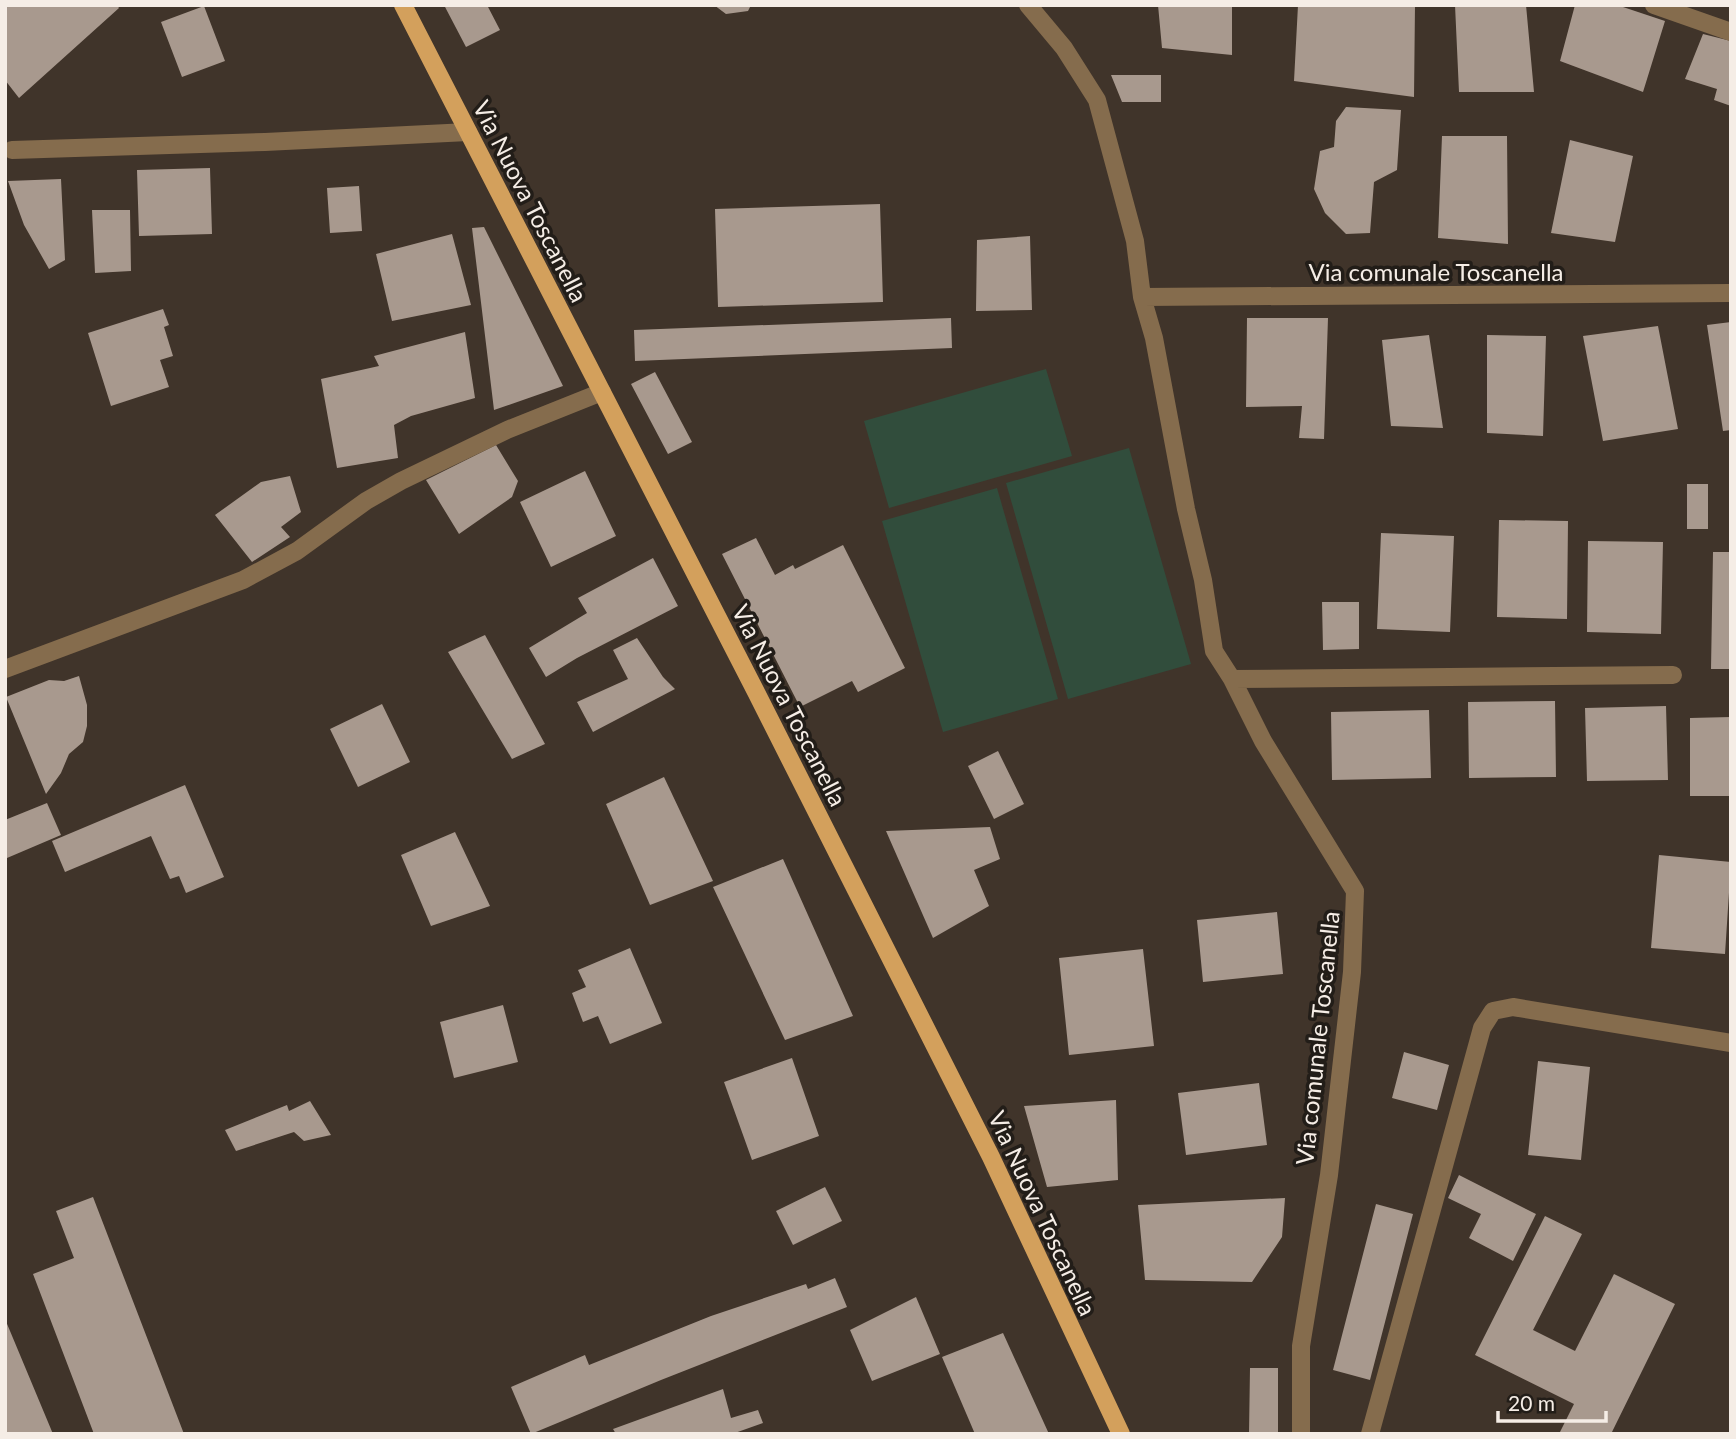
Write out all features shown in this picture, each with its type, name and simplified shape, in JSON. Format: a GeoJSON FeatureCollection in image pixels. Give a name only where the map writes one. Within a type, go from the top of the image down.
{"type":"FeatureCollection","features":[{"type":"Feature","properties":{"kind":"main road","name":"Via Nuova Toscanella"},"geometry":{"type":"LineString","coordinates":[[403,5],[991,1157],[1121,1434]]}},
{"type":"Feature","properties":{"kind":"street","name":"Via comunale Toscanella"},"geometry":{"type":"LineString","coordinates":[[1028,5],[1064,48],[1097,100],[1135,241],[1142,298],[1154,338],[1186,509],[1203,580],[1214,651],[1232,679],[1262,741],[1356,891],[1352,972],[1329,1175],[1301,1346],[1301,1434]]}},
{"type":"Feature","properties":{"kind":"street"},"geometry":{"type":"LineString","coordinates":[[1654,5],[1731,32]]}},
{"type":"Feature","properties":{"kind":"street"},"geometry":{"type":"LineString","coordinates":[[12,150],[468,132]]}},
{"type":"Feature","properties":{"kind":"street","name":"Via comunale Toscanella"},"geometry":{"type":"LineString","coordinates":[[1142,298],[1731,293]]}},
{"type":"Feature","properties":{"kind":"street"},"geometry":{"type":"LineString","coordinates":[[5,669],[243,580],[297,551],[366,501],[401,481],[507,430],[602,392]]}},
{"type":"Feature","properties":{"kind":"street"},"geometry":{"type":"LineString","coordinates":[[1232,679],[1673,674]]}},
{"type":"Feature","properties":{"kind":"street"},"geometry":{"type":"LineString","coordinates":[[1370,1434],[1482,1028],[1493,1011],[1513,1007],[1731,1043]]}},
{"type":"Feature","properties":{"kind":"green space"},"geometry":{"type":"Polygon","coordinates":[[[1046,369],[1072,456],[889,508],[864,421],[1046,369]]]}},
{"type":"Feature","properties":{"kind":"green space"},"geometry":{"type":"Polygon","coordinates":[[[1129,448],[1191,664],[1068,699],[1006,483],[1129,448]]]}},
{"type":"Feature","properties":{"kind":"green space"},"geometry":{"type":"Polygon","coordinates":[[[997,488],[1058,699],[943,732],[882,521],[997,488]]]}},
{"type":"Feature","properties":{"kind":"building"},"geometry":{"type":"Polygon","coordinates":[[[5,5],[117,5],[119,8],[19,98],[5,80],[5,5]]]}},
{"type":"Feature","properties":{"kind":"building"},"geometry":{"type":"Polygon","coordinates":[[[444,5],[487,5],[500,30],[466,47],[444,5]]]}},
{"type":"Feature","properties":{"kind":"building"},"geometry":{"type":"Polygon","coordinates":[[[714,5],[751,5],[748,11],[726,14],[714,5]]]}},
{"type":"Feature","properties":{"kind":"building"},"geometry":{"type":"Polygon","coordinates":[[[1158,5],[1232,5],[1232,55],[1162,48],[1158,5]]]}},
{"type":"Feature","properties":{"kind":"building"},"geometry":{"type":"Polygon","coordinates":[[[1298,5],[1415,5],[1414,97],[1294,81],[1298,5]]]}},
{"type":"Feature","properties":{"kind":"building"},"geometry":{"type":"Polygon","coordinates":[[[1455,5],[1526,5],[1534,92],[1459,92],[1455,5]]]}},
{"type":"Feature","properties":{"kind":"building"},"geometry":{"type":"Polygon","coordinates":[[[1575,5],[1617,5],[1665,21],[1643,92],[1560,61],[1575,5]]]}},
{"type":"Feature","properties":{"kind":"building"},"geometry":{"type":"Polygon","coordinates":[[[204,6],[225,61],[182,77],[161,22],[204,6]]]}},
{"type":"Feature","properties":{"kind":"building"},"geometry":{"type":"Polygon","coordinates":[[[1703,34],[1731,41],[1731,106],[1714,100],[1717,89],[1685,79],[1703,34]]]}},
{"type":"Feature","properties":{"kind":"building"},"geometry":{"type":"Polygon","coordinates":[[[1111,75],[1161,75],[1161,102],[1122,102],[1111,75]]]}},
{"type":"Feature","properties":{"kind":"building"},"geometry":{"type":"Polygon","coordinates":[[[1346,107],[1401,110],[1397,170],[1374,182],[1370,233],[1346,234],[1325,213],[1314,189],[1320,151],[1334,147],[1336,121],[1346,107]]]}},
{"type":"Feature","properties":{"kind":"building"},"geometry":{"type":"Polygon","coordinates":[[[1442,136],[1507,136],[1508,244],[1438,238],[1442,136]]]}},
{"type":"Feature","properties":{"kind":"building"},"geometry":{"type":"Polygon","coordinates":[[[1570,140],[1633,156],[1615,242],[1551,233],[1570,140]]]}},
{"type":"Feature","properties":{"kind":"building"},"geometry":{"type":"Polygon","coordinates":[[[210,168],[212,234],[139,236],[137,170],[210,168]]]}},
{"type":"Feature","properties":{"kind":"building"},"geometry":{"type":"Polygon","coordinates":[[[61,179],[65,260],[49,269],[24,225],[8,181],[61,179]]]}},
{"type":"Feature","properties":{"kind":"building"},"geometry":{"type":"Polygon","coordinates":[[[359,186],[362,231],[330,233],[327,188],[359,186]]]}},
{"type":"Feature","properties":{"kind":"building"},"geometry":{"type":"Polygon","coordinates":[[[880,204],[883,302],[718,307],[715,209],[880,204]]]}},
{"type":"Feature","properties":{"kind":"building"},"geometry":{"type":"Polygon","coordinates":[[[92,210],[130,210],[131,271],[95,273],[92,210]]]}},
{"type":"Feature","properties":{"kind":"building"},"geometry":{"type":"Polygon","coordinates":[[[484,227],[563,386],[494,410],[472,228],[484,227]]]}},
{"type":"Feature","properties":{"kind":"building"},"geometry":{"type":"Polygon","coordinates":[[[452,234],[471,305],[392,321],[376,254],[452,234]]]}},
{"type":"Feature","properties":{"kind":"building"},"geometry":{"type":"Polygon","coordinates":[[[1030,236],[1032,310],[976,311],[977,240],[1030,236]]]}},
{"type":"Feature","properties":{"kind":"building"},"geometry":{"type":"Polygon","coordinates":[[[163,309],[169,325],[164,327],[173,356],[160,360],[169,387],[111,406],[88,333],[163,309]]]}},
{"type":"Feature","properties":{"kind":"building"},"geometry":{"type":"Polygon","coordinates":[[[951,318],[952,348],[635,361],[634,330],[951,318]]]}},
{"type":"Feature","properties":{"kind":"building"},"geometry":{"type":"Polygon","coordinates":[[[1247,318],[1328,318],[1324,439],[1299,438],[1302,406],[1246,407],[1247,318]]]}},
{"type":"Feature","properties":{"kind":"building"},"geometry":{"type":"Polygon","coordinates":[[[1731,322],[1731,430],[1723,431],[1707,325],[1731,322]]]}},
{"type":"Feature","properties":{"kind":"building"},"geometry":{"type":"Polygon","coordinates":[[[1658,326],[1678,429],[1603,441],[1583,336],[1658,326]]]}},
{"type":"Feature","properties":{"kind":"building"},"geometry":{"type":"Polygon","coordinates":[[[465,332],[475,398],[411,416],[394,425],[398,458],[337,468],[321,379],[379,366],[374,356],[465,332]]]}},
{"type":"Feature","properties":{"kind":"building"},"geometry":{"type":"Polygon","coordinates":[[[1429,335],[1443,428],[1391,426],[1382,340],[1429,335]]]}},
{"type":"Feature","properties":{"kind":"building"},"geometry":{"type":"Polygon","coordinates":[[[1487,335],[1546,336],[1543,436],[1487,433],[1487,335]]]}},
{"type":"Feature","properties":{"kind":"building"},"geometry":{"type":"Polygon","coordinates":[[[655,372],[692,442],[668,454],[631,384],[655,372]]]}},
{"type":"Feature","properties":{"kind":"building"},"geometry":{"type":"Polygon","coordinates":[[[496,445],[518,481],[512,497],[459,534],[426,480],[496,445]]]}},
{"type":"Feature","properties":{"kind":"building"},"geometry":{"type":"Polygon","coordinates":[[[585,471],[616,536],[551,567],[520,502],[585,471]]]}},
{"type":"Feature","properties":{"kind":"building"},"geometry":{"type":"Polygon","coordinates":[[[290,476],[301,512],[281,527],[290,537],[252,562],[215,515],[261,482],[290,476]]]}},
{"type":"Feature","properties":{"kind":"building"},"geometry":{"type":"Polygon","coordinates":[[[1687,484],[1708,484],[1708,529],[1687,529],[1687,484]]]}},
{"type":"Feature","properties":{"kind":"building"},"geometry":{"type":"Polygon","coordinates":[[[1499,520],[1568,521],[1567,619],[1497,617],[1499,520]]]}},
{"type":"Feature","properties":{"kind":"building"},"geometry":{"type":"Polygon","coordinates":[[[1381,533],[1454,536],[1450,632],[1377,629],[1381,533]]]}},
{"type":"Feature","properties":{"kind":"building"},"geometry":{"type":"Polygon","coordinates":[[[756,538],[775,575],[793,565],[795,569],[843,545],[905,668],[858,692],[852,681],[800,707],[722,554],[756,538]]]}},
{"type":"Feature","properties":{"kind":"building"},"geometry":{"type":"Polygon","coordinates":[[[1588,541],[1663,542],[1661,634],[1587,632],[1588,541]]]}},
{"type":"Feature","properties":{"kind":"building"},"geometry":{"type":"Polygon","coordinates":[[[1713,552],[1731,552],[1731,669],[1711,669],[1713,552]]]}},
{"type":"Feature","properties":{"kind":"building"},"geometry":{"type":"Polygon","coordinates":[[[653,558],[678,606],[546,677],[529,648],[587,613],[578,598],[653,558]]]}},
{"type":"Feature","properties":{"kind":"building"},"geometry":{"type":"Polygon","coordinates":[[[1322,602],[1359,602],[1359,649],[1323,650],[1322,602]]]}},
{"type":"Feature","properties":{"kind":"building"},"geometry":{"type":"Polygon","coordinates":[[[485,635],[545,744],[512,759],[448,652],[485,635]]]}},
{"type":"Feature","properties":{"kind":"building"},"geometry":{"type":"Polygon","coordinates":[[[637,638],[663,677],[675,689],[593,732],[577,702],[628,679],[613,650],[637,638]]]}},
{"type":"Feature","properties":{"kind":"building"},"geometry":{"type":"Polygon","coordinates":[[[79,676],[87,705],[87,726],[83,742],[69,754],[61,773],[46,794],[6,697],[49,680],[64,681],[79,676]]]}},
{"type":"Feature","properties":{"kind":"building"},"geometry":{"type":"Polygon","coordinates":[[[1555,701],[1556,777],[1469,778],[1468,702],[1555,701]]]}},
{"type":"Feature","properties":{"kind":"building"},"geometry":{"type":"Polygon","coordinates":[[[382,704],[410,762],[358,787],[330,729],[382,704]]]}},
{"type":"Feature","properties":{"kind":"building"},"geometry":{"type":"Polygon","coordinates":[[[1666,706],[1668,780],[1587,781],[1585,708],[1666,706]]]}},
{"type":"Feature","properties":{"kind":"building"},"geometry":{"type":"Polygon","coordinates":[[[1429,710],[1431,778],[1332,780],[1331,712],[1429,710]]]}},
{"type":"Feature","properties":{"kind":"building"},"geometry":{"type":"Polygon","coordinates":[[[1731,717],[1731,796],[1690,796],[1690,718],[1731,717]]]}},
{"type":"Feature","properties":{"kind":"building"},"geometry":{"type":"Polygon","coordinates":[[[998,751],[1024,804],[994,819],[968,766],[998,751]]]}},
{"type":"Feature","properties":{"kind":"building"},"geometry":{"type":"Polygon","coordinates":[[[664,777],[713,881],[650,905],[606,804],[664,777]]]}},
{"type":"Feature","properties":{"kind":"building"},"geometry":{"type":"Polygon","coordinates":[[[185,785],[224,877],[186,893],[179,876],[170,879],[151,836],[65,872],[52,841],[185,785]]]}},
{"type":"Feature","properties":{"kind":"building"},"geometry":{"type":"Polygon","coordinates":[[[47,803],[61,835],[7,858],[5,820],[47,803]]]}},
{"type":"Feature","properties":{"kind":"building"},"geometry":{"type":"Polygon","coordinates":[[[990,827],[1000,859],[974,870],[989,906],[933,938],[886,831],[990,827]]]}},
{"type":"Feature","properties":{"kind":"building"},"geometry":{"type":"Polygon","coordinates":[[[455,832],[490,906],[431,926],[401,855],[455,832]]]}},
{"type":"Feature","properties":{"kind":"building"},"geometry":{"type":"Polygon","coordinates":[[[1659,855],[1731,862],[1725,954],[1651,948],[1659,855]]]}},
{"type":"Feature","properties":{"kind":"building"},"geometry":{"type":"Polygon","coordinates":[[[783,859],[853,1016],[785,1040],[713,887],[783,859]]]}},
{"type":"Feature","properties":{"kind":"building"},"geometry":{"type":"Polygon","coordinates":[[[1277,912],[1283,974],[1203,982],[1197,920],[1277,912]]]}},
{"type":"Feature","properties":{"kind":"building"},"geometry":{"type":"Polygon","coordinates":[[[630,948],[662,1023],[610,1044],[598,1016],[583,1022],[572,993],[586,987],[578,970],[630,948]]]}},
{"type":"Feature","properties":{"kind":"building"},"geometry":{"type":"Polygon","coordinates":[[[1143,949],[1154,1046],[1069,1055],[1059,958],[1143,949]]]}},
{"type":"Feature","properties":{"kind":"building"},"geometry":{"type":"Polygon","coordinates":[[[503,1005],[518,1062],[454,1078],[440,1022],[503,1005]]]}},
{"type":"Feature","properties":{"kind":"building"},"geometry":{"type":"Polygon","coordinates":[[[1404,1052],[1449,1065],[1437,1110],[1392,1098],[1404,1052]]]}},
{"type":"Feature","properties":{"kind":"building"},"geometry":{"type":"Polygon","coordinates":[[[792,1058],[819,1136],[752,1160],[724,1082],[792,1058]]]}},
{"type":"Feature","properties":{"kind":"building"},"geometry":{"type":"Polygon","coordinates":[[[1538,1061],[1590,1067],[1581,1160],[1528,1155],[1538,1061]]]}},
{"type":"Feature","properties":{"kind":"building"},"geometry":{"type":"Polygon","coordinates":[[[1259,1083],[1267,1145],[1186,1155],[1178,1093],[1259,1083]]]}},
{"type":"Feature","properties":{"kind":"building"},"geometry":{"type":"Polygon","coordinates":[[[1116,1100],[1118,1180],[1047,1187],[1024,1106],[1116,1100]]]}},
{"type":"Feature","properties":{"kind":"building"},"geometry":{"type":"Polygon","coordinates":[[[310,1101],[331,1135],[304,1141],[294,1132],[236,1151],[225,1130],[287,1105],[289,1111],[310,1101]]]}},
{"type":"Feature","properties":{"kind":"building"},"geometry":{"type":"Polygon","coordinates":[[[1459,1175],[1536,1214],[1513,1261],[1469,1238],[1481,1214],[1448,1198],[1459,1175]]]}},
{"type":"Feature","properties":{"kind":"building"},"geometry":{"type":"Polygon","coordinates":[[[825,1187],[842,1221],[793,1245],[776,1211],[825,1187]]]}},
{"type":"Feature","properties":{"kind":"building"},"geometry":{"type":"Polygon","coordinates":[[[93,1197],[184,1434],[94,1434],[33,1274],[74,1258],[56,1211],[93,1197]]]}},
{"type":"Feature","properties":{"kind":"building"},"geometry":{"type":"Polygon","coordinates":[[[1285,1198],[1282,1237],[1252,1282],[1145,1280],[1138,1205],[1285,1198]]]}},
{"type":"Feature","properties":{"kind":"building"},"geometry":{"type":"Polygon","coordinates":[[[1376,1204],[1413,1214],[1370,1380],[1333,1370],[1376,1204]]]}},
{"type":"Feature","properties":{"kind":"building"},"geometry":{"type":"Polygon","coordinates":[[[1545,1216],[1582,1234],[1533,1330],[1575,1351],[1614,1274],[1675,1304],[1611,1434],[1559,1434],[1574,1404],[1475,1355],[1545,1216]]]}},
{"type":"Feature","properties":{"kind":"building"},"geometry":{"type":"Polygon","coordinates":[[[835,1278],[847,1307],[531,1434],[511,1387],[585,1355],[589,1365],[711,1316],[806,1284],[808,1289],[835,1278]]]}},
{"type":"Feature","properties":{"kind":"building"},"geometry":{"type":"Polygon","coordinates":[[[916,1297],[940,1354],[872,1381],[850,1330],[916,1297]]]}},
{"type":"Feature","properties":{"kind":"building"},"geometry":{"type":"Polygon","coordinates":[[[5,1319],[53,1434],[5,1434],[5,1319]]]}},
{"type":"Feature","properties":{"kind":"building"},"geometry":{"type":"Polygon","coordinates":[[[1003,1333],[1049,1434],[975,1434],[942,1357],[1003,1333]]]}},
{"type":"Feature","properties":{"kind":"building"},"geometry":{"type":"Polygon","coordinates":[[[1250,1368],[1278,1368],[1278,1434],[1249,1434],[1250,1368]]]}},
{"type":"Feature","properties":{"kind":"building"},"geometry":{"type":"Polygon","coordinates":[[[723,1389],[731,1418],[758,1410],[763,1423],[732,1434],[616,1434],[613,1429],[723,1389]]]}}]}
